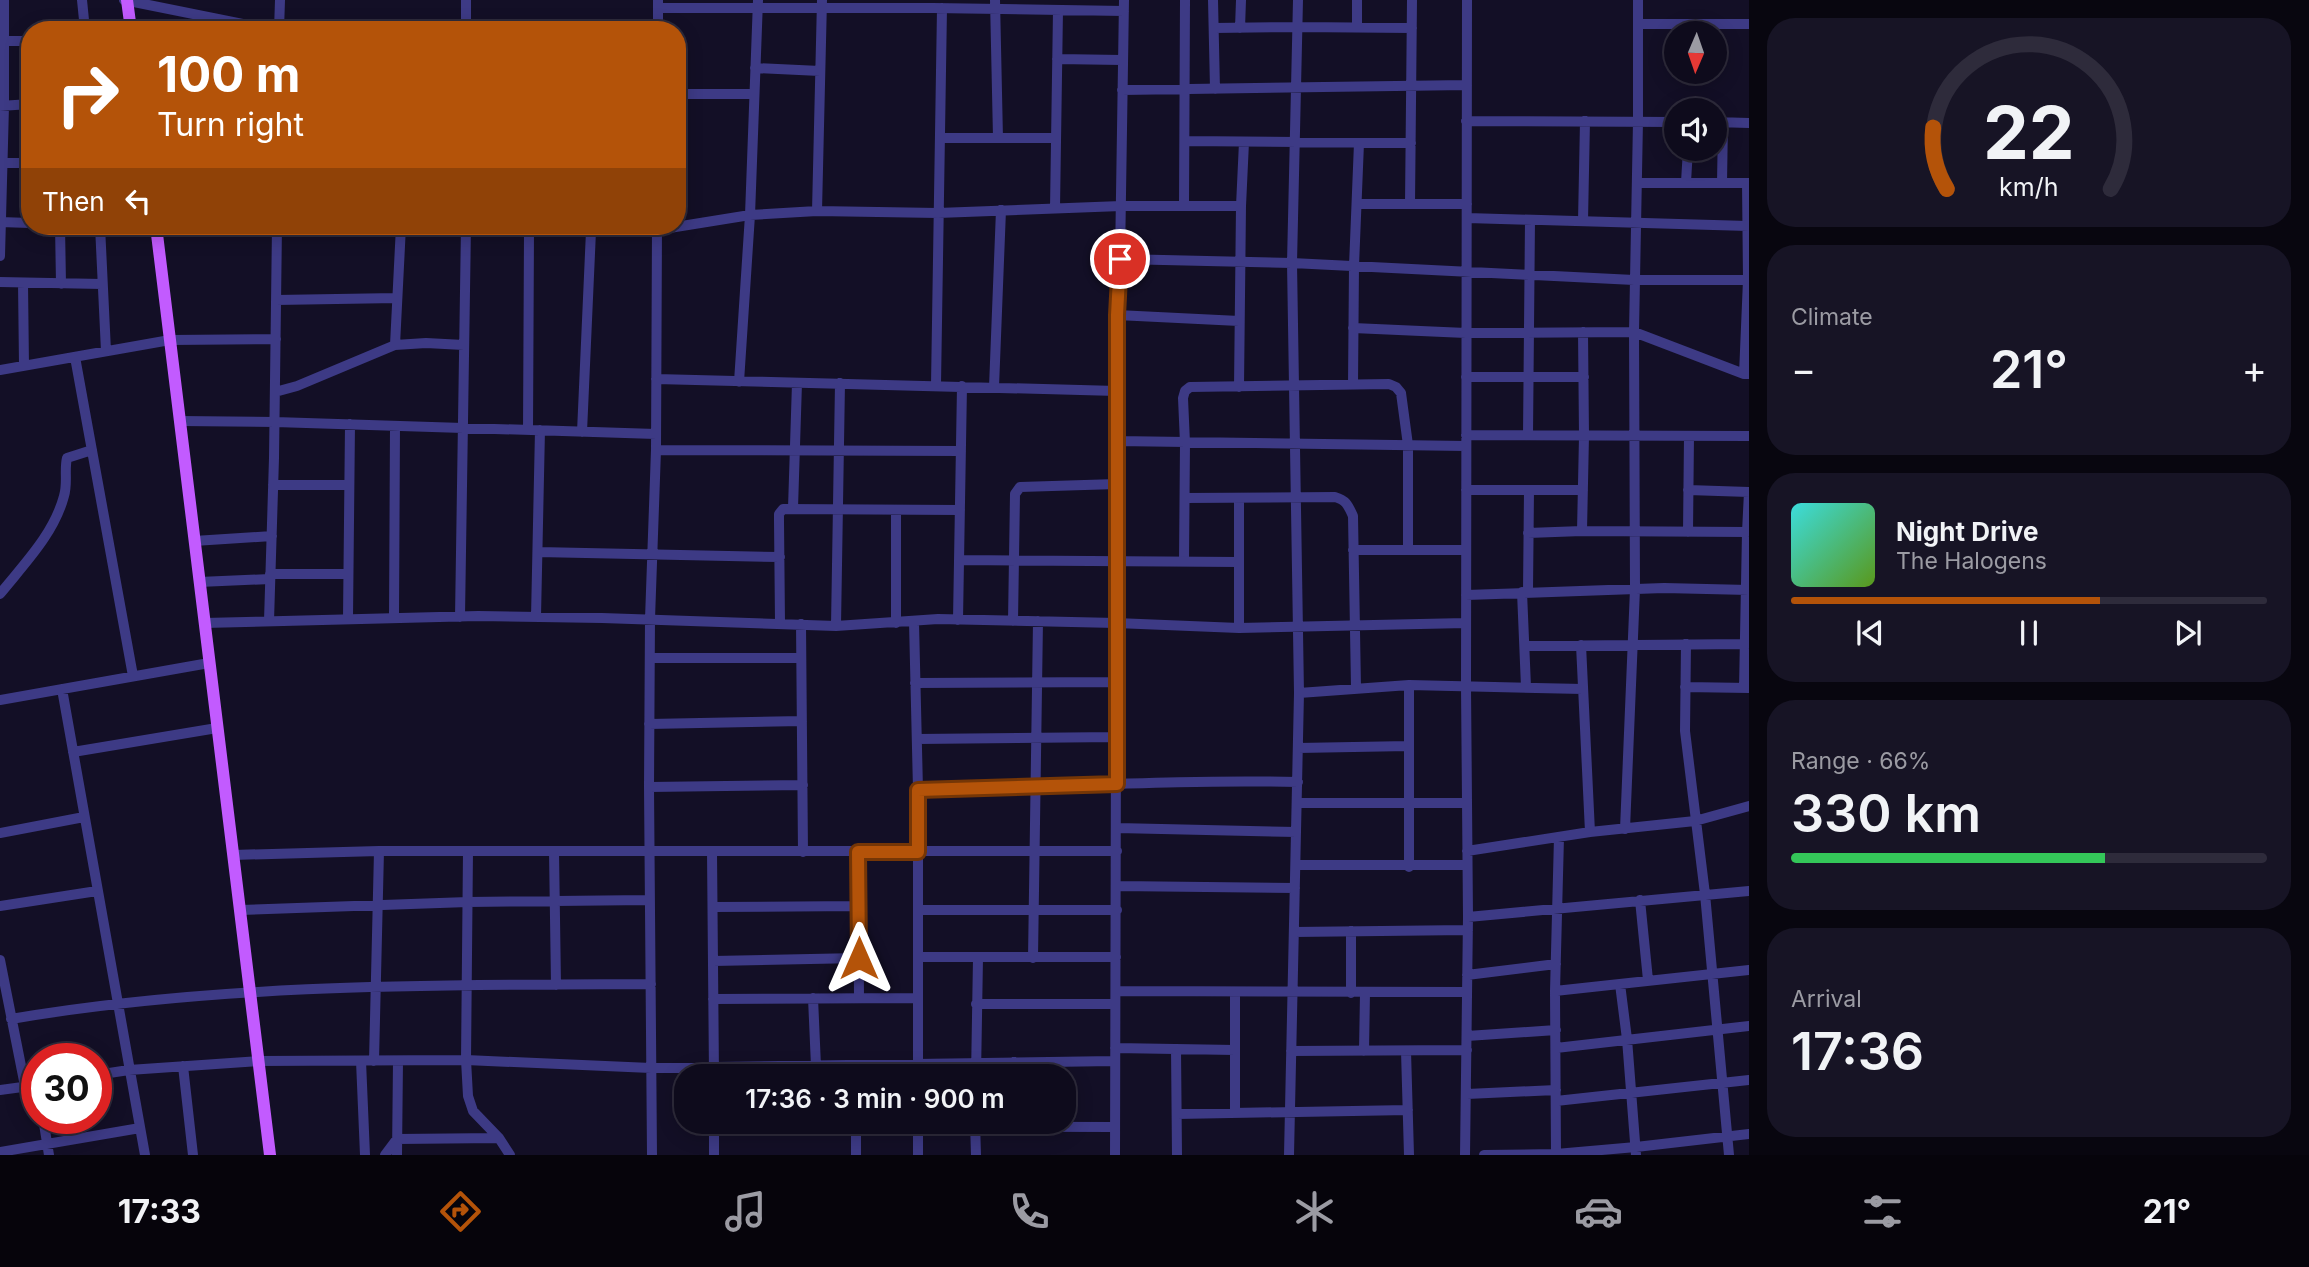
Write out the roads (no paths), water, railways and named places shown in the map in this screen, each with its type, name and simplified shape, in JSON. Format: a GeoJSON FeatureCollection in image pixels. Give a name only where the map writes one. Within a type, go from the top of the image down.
{"type":"FeatureCollection","features":[{"type":"Feature","properties":{"kind":"main road"},"geometry":{"type":"LineString","coordinates":[[126,0],[130,21]]}},
{"type":"Feature","properties":{"kind":"main road"},"geometry":{"type":"LineString","coordinates":[[157,235],[270,1155]]}},
{"type":"Feature","properties":{"kind":"street"},"geometry":{"type":"LineString","coordinates":[[0,256],[4,0]]}},
{"type":"Feature","properties":{"kind":"street"},"geometry":{"type":"LineString","coordinates":[[82,0],[84,21]]}},
{"type":"Feature","properties":{"kind":"street"},"geometry":{"type":"LineString","coordinates":[[126,0],[229,21]]}},
{"type":"Feature","properties":{"kind":"street"},"geometry":{"type":"LineString","coordinates":[[279,21],[280,0]]}},
{"type":"Feature","properties":{"kind":"street"},"geometry":{"type":"LineString","coordinates":[[466,0],[466,21]]}},
{"type":"Feature","properties":{"kind":"street"},"geometry":{"type":"LineString","coordinates":[[1184,205],[1185,0]]}},
{"type":"Feature","properties":{"kind":"street"},"geometry":{"type":"LineString","coordinates":[[1213,0],[1214,89]]}},
{"type":"Feature","properties":{"kind":"street"},"geometry":{"type":"LineString","coordinates":[[1240,28],[1241,0]]}},
{"type":"Feature","properties":{"kind":"street"},"geometry":{"type":"LineString","coordinates":[[1289,1155],[1299,693],[1292,262],[1298,0]]}},
{"type":"Feature","properties":{"kind":"street"},"geometry":{"type":"LineString","coordinates":[[1357,0],[1357,28]]}},
{"type":"Feature","properties":{"kind":"street"},"geometry":{"type":"LineString","coordinates":[[1410,204],[1412,0]]}},
{"type":"Feature","properties":{"kind":"street"},"geometry":{"type":"LineString","coordinates":[[1465,1155],[1468,930],[1467,0]]}},
{"type":"Feature","properties":{"kind":"street"},"geometry":{"type":"LineString","coordinates":[[1625,829],[1635,532],[1637,0]]}},
{"type":"Feature","properties":{"kind":"street"},"geometry":{"type":"LineString","coordinates":[[658,4],[995,5],[1058,10],[1124,6],[1117,315],[1115,1155]]}},
{"type":"Feature","properties":{"kind":"street"},"geometry":{"type":"LineString","coordinates":[[817,211],[822,4]]}},
{"type":"Feature","properties":{"kind":"street"},"geometry":{"type":"LineString","coordinates":[[739,382],[750,215],[758,5]]}},
{"type":"Feature","properties":{"kind":"street"},"geometry":{"type":"LineString","coordinates":[[995,5],[999,138]]}},
{"type":"Feature","properties":{"kind":"street"},"geometry":{"type":"LineString","coordinates":[[936,6],[940,138],[936,385]]}},
{"type":"Feature","properties":{"kind":"street"},"geometry":{"type":"LineString","coordinates":[[1055,208],[1058,10]]}},
{"type":"Feature","properties":{"kind":"street"},"geometry":{"type":"LineString","coordinates":[[1638,24],[1749,24]]}},
{"type":"Feature","properties":{"kind":"street"},"geometry":{"type":"LineString","coordinates":[[1214,28],[1412,28]]}},
{"type":"Feature","properties":{"kind":"street"},"geometry":{"type":"LineString","coordinates":[[2,41],[21,41]]}},
{"type":"Feature","properties":{"kind":"street"},"geometry":{"type":"LineString","coordinates":[[1057,59],[1122,60]]}},
{"type":"Feature","properties":{"kind":"street"},"geometry":{"type":"LineString","coordinates":[[755,68],[820,71]]}},
{"type":"Feature","properties":{"kind":"street"},"geometry":{"type":"LineString","coordinates":[[1122,90],[1467,85]]}},
{"type":"Feature","properties":{"kind":"street"},"geometry":{"type":"LineString","coordinates":[[686,94],[754,94]]}},
{"type":"Feature","properties":{"kind":"street"},"geometry":{"type":"LineString","coordinates":[[2,106],[21,105]]}},
{"type":"Feature","properties":{"kind":"street"},"geometry":{"type":"LineString","coordinates":[[1466,121],[1664,122]]}},
{"type":"Feature","properties":{"kind":"street"},"geometry":{"type":"LineString","coordinates":[[1583,221],[1585,121]]}},
{"type":"Feature","properties":{"kind":"street"},"geometry":{"type":"LineString","coordinates":[[1727,122],[1749,122]]}},
{"type":"Feature","properties":{"kind":"street"},"geometry":{"type":"LineString","coordinates":[[940,138],[1056,138]]}},
{"type":"Feature","properties":{"kind":"street"},"geometry":{"type":"LineString","coordinates":[[1185,141],[1411,143]]}},
{"type":"Feature","properties":{"kind":"street"},"geometry":{"type":"LineString","coordinates":[[1239,387],[1244,142]]}},
{"type":"Feature","properties":{"kind":"street"},"geometry":{"type":"LineString","coordinates":[[1353,384],[1359,143]]}},
{"type":"Feature","properties":{"kind":"street"},"geometry":{"type":"LineString","coordinates":[[1686,182],[1687,161]]}},
{"type":"Feature","properties":{"kind":"street"},"geometry":{"type":"LineString","coordinates":[[1722,161],[1723,183]]}},
{"type":"Feature","properties":{"kind":"street"},"geometry":{"type":"LineString","coordinates":[[3,163],[21,163]]}},
{"type":"Feature","properties":{"kind":"street"},"geometry":{"type":"LineString","coordinates":[[1353,328],[1466,332],[1634,332],[1746,374],[1748,183],[1637,183]]}},
{"type":"Feature","properties":{"kind":"street"},"geometry":{"type":"LineString","coordinates":[[1357,204],[1467,204]]}},
{"type":"Feature","properties":{"kind":"street"},"geometry":{"type":"LineString","coordinates":[[686,224],[750,215],[817,211],[938,214],[1121,206],[1241,206]]}},
{"type":"Feature","properties":{"kind":"street"},"geometry":{"type":"LineString","coordinates":[[994,387],[1001,210]]}},
{"type":"Feature","properties":{"kind":"street"},"geometry":{"type":"LineString","coordinates":[[1467,218],[1748,226]]}},
{"type":"Feature","properties":{"kind":"street"},"geometry":{"type":"LineString","coordinates":[[1528,435],[1530,220]]}},
{"type":"Feature","properties":{"kind":"street"},"geometry":{"type":"LineString","coordinates":[[1,222],[21,223]]}},
{"type":"Feature","properties":{"kind":"street"},"geometry":{"type":"LineString","coordinates":[[60,235],[61,284]]}},
{"type":"Feature","properties":{"kind":"street"},"geometry":{"type":"LineString","coordinates":[[100,235],[106,351]]}},
{"type":"Feature","properties":{"kind":"street"},"geometry":{"type":"LineString","coordinates":[[269,621],[277,235]]}},
{"type":"Feature","properties":{"kind":"street"},"geometry":{"type":"LineString","coordinates":[[395,345],[400,235]]}},
{"type":"Feature","properties":{"kind":"street"},"geometry":{"type":"LineString","coordinates":[[460,617],[466,235]]}},
{"type":"Feature","properties":{"kind":"street"},"geometry":{"type":"LineString","coordinates":[[528,430],[529,235]]}},
{"type":"Feature","properties":{"kind":"street"},"geometry":{"type":"LineString","coordinates":[[582,432],[591,235]]}},
{"type":"Feature","properties":{"kind":"street"},"geometry":{"type":"LineString","coordinates":[[652,1155],[649,724],[656,450],[657,235]]}},
{"type":"Feature","properties":{"kind":"street"},"geometry":{"type":"LineString","coordinates":[[1120,259],[1292,262],[1634,280],[1749,280]]}},
{"type":"Feature","properties":{"kind":"street"},"geometry":{"type":"LineString","coordinates":[[0,282],[102,285]]}},
{"type":"Feature","properties":{"kind":"street"},"geometry":{"type":"LineString","coordinates":[[23,283],[24,366]]}},
{"type":"Feature","properties":{"kind":"street"},"geometry":{"type":"LineString","coordinates":[[276,300],[397,298]]}},
{"type":"Feature","properties":{"kind":"street"},"geometry":{"type":"LineString","coordinates":[[1117,315],[1239,321]]}},
{"type":"Feature","properties":{"kind":"street"},"geometry":{"type":"LineString","coordinates":[[1582,531],[1583,332]]}},
{"type":"Feature","properties":{"kind":"street"},"geometry":{"type":"LineString","coordinates":[[0,370],[170,340],[276,339]]}},
{"type":"Feature","properties":{"kind":"street"},"geometry":{"type":"LineString","coordinates":[[275,392],[395,345],[426,342],[464,345]]}},
{"type":"Feature","properties":{"kind":"street"},"geometry":{"type":"LineString","coordinates":[[75,357],[133,676]]}},
{"type":"Feature","properties":{"kind":"street"},"geometry":{"type":"LineString","coordinates":[[1466,377],[1584,377]]}},
{"type":"Feature","properties":{"kind":"street"},"geometry":{"type":"LineString","coordinates":[[656,379],[1117,391]]}},
{"type":"Feature","properties":{"kind":"street"},"geometry":{"type":"LineString","coordinates":[[793,508],[797,383]]}},
{"type":"Feature","properties":{"kind":"street"},"geometry":{"type":"LineString","coordinates":[[836,626],[840,383]]}},
{"type":"Feature","properties":{"kind":"street"},"geometry":{"type":"LineString","coordinates":[[1184,561],[1183,398],[1190,387],[1389,384],[1396,387],[1401,393],[1408,445],[1408,550]]}},
{"type":"Feature","properties":{"kind":"street"},"geometry":{"type":"LineString","coordinates":[[958,620],[962,386]]}},
{"type":"Feature","properties":{"kind":"street"},"geometry":{"type":"LineString","coordinates":[[180,421],[656,434]]}},
{"type":"Feature","properties":{"kind":"street"},"geometry":{"type":"LineString","coordinates":[[348,618],[350,424]]}},
{"type":"Feature","properties":{"kind":"street"},"geometry":{"type":"LineString","coordinates":[[394,618],[395,426]]}},
{"type":"Feature","properties":{"kind":"street"},"geometry":{"type":"LineString","coordinates":[[536,617],[540,430]]}},
{"type":"Feature","properties":{"kind":"street"},"geometry":{"type":"LineString","coordinates":[[1117,441],[1408,445],[1528,435],[1749,436]]}},
{"type":"Feature","properties":{"kind":"street"},"geometry":{"type":"LineString","coordinates":[[1688,532],[1689,436]]}},
{"type":"Feature","properties":{"kind":"street"},"geometry":{"type":"LineString","coordinates":[[0,594],[48,534],[56,518],[65,495],[67,457],[92,450]]}},
{"type":"Feature","properties":{"kind":"street"},"geometry":{"type":"LineString","coordinates":[[656,450],[961,451]]}},
{"type":"Feature","properties":{"kind":"street"},"geometry":{"type":"LineString","coordinates":[[1013,621],[1015,494],[1020,487],[1117,484]]}},
{"type":"Feature","properties":{"kind":"street"},"geometry":{"type":"LineString","coordinates":[[273,485],[349,485]]}},
{"type":"Feature","properties":{"kind":"street"},"geometry":{"type":"LineString","coordinates":[[1466,490],[1583,490]]}},
{"type":"Feature","properties":{"kind":"street"},"geometry":{"type":"LineString","coordinates":[[1525,687],[1529,490]]}},
{"type":"Feature","properties":{"kind":"street"},"geometry":{"type":"LineString","coordinates":[[1685,687],[1747,688],[1749,492],[1689,490]]}},
{"type":"Feature","properties":{"kind":"street"},"geometry":{"type":"LineString","coordinates":[[1185,498],[1344,499],[1353,516],[1356,688]]}},
{"type":"Feature","properties":{"kind":"street"},"geometry":{"type":"LineString","coordinates":[[1239,498],[1239,628]]}},
{"type":"Feature","properties":{"kind":"street"},"geometry":{"type":"LineString","coordinates":[[780,623],[779,514],[783,509],[960,510]]}},
{"type":"Feature","properties":{"kind":"street"},"geometry":{"type":"LineString","coordinates":[[896,510],[896,623]]}},
{"type":"Feature","properties":{"kind":"street"},"geometry":{"type":"LineString","coordinates":[[1528,533],[1747,532]]}},
{"type":"Feature","properties":{"kind":"street"},"geometry":{"type":"LineString","coordinates":[[194,541],[272,536]]}},
{"type":"Feature","properties":{"kind":"street"},"geometry":{"type":"LineString","coordinates":[[1353,550],[1466,550]]}},
{"type":"Feature","properties":{"kind":"street"},"geometry":{"type":"LineString","coordinates":[[538,552],[780,557]]}},
{"type":"Feature","properties":{"kind":"street"},"geometry":{"type":"LineString","coordinates":[[959,560],[1239,562]]}},
{"type":"Feature","properties":{"kind":"street"},"geometry":{"type":"LineString","coordinates":[[199,582],[348,575]]}},
{"type":"Feature","properties":{"kind":"street"},"geometry":{"type":"LineString","coordinates":[[1466,595],[1634,589],[1748,590]]}},
{"type":"Feature","properties":{"kind":"street"},"geometry":{"type":"LineString","coordinates":[[204,622],[536,617],[836,626],[958,620],[1239,628],[1466,623]]}},
{"type":"Feature","properties":{"kind":"street"},"geometry":{"type":"LineString","coordinates":[[1032,957],[1036,852],[1038,621]]}},
{"type":"Feature","properties":{"kind":"street"},"geometry":{"type":"LineString","coordinates":[[914,622],[918,790],[918,1064],[1114,1061]]}},
{"type":"Feature","properties":{"kind":"street"},"geometry":{"type":"LineString","coordinates":[[801,624],[803,852]]}},
{"type":"Feature","properties":{"kind":"street"},"geometry":{"type":"LineString","coordinates":[[1686,644],[1685,731],[1705,894],[1729,1155]]}},
{"type":"Feature","properties":{"kind":"street"},"geometry":{"type":"LineString","coordinates":[[1525,646],[1746,644]]}},
{"type":"Feature","properties":{"kind":"street"},"geometry":{"type":"LineString","coordinates":[[1581,645],[1590,832]]}},
{"type":"Feature","properties":{"kind":"street"},"geometry":{"type":"LineString","coordinates":[[650,658],[801,658]]}},
{"type":"Feature","properties":{"kind":"street"},"geometry":{"type":"LineString","coordinates":[[0,700],[209,663]]}},
{"type":"Feature","properties":{"kind":"street"},"geometry":{"type":"LineString","coordinates":[[915,683],[1116,682]]}},
{"type":"Feature","properties":{"kind":"street"},"geometry":{"type":"LineString","coordinates":[[1299,693],[1409,685],[1583,689]]}},
{"type":"Feature","properties":{"kind":"street"},"geometry":{"type":"LineString","coordinates":[[1409,685],[1409,867]]}},
{"type":"Feature","properties":{"kind":"street"},"geometry":{"type":"LineString","coordinates":[[62,689],[145,1155]]}},
{"type":"Feature","properties":{"kind":"street"},"geometry":{"type":"LineString","coordinates":[[649,724],[802,721]]}},
{"type":"Feature","properties":{"kind":"street"},"geometry":{"type":"LineString","coordinates":[[73,752],[217,728]]}},
{"type":"Feature","properties":{"kind":"street"},"geometry":{"type":"LineString","coordinates":[[917,739],[1117,737]]}},
{"type":"Feature","properties":{"kind":"street"},"geometry":{"type":"LineString","coordinates":[[1298,748],[1409,746]]}},
{"type":"Feature","properties":{"kind":"street"},"geometry":{"type":"LineString","coordinates":[[918,790],[1230,780],[1298,782]]}},
{"type":"Feature","properties":{"kind":"street"},"geometry":{"type":"LineString","coordinates":[[649,787],[803,785]]}},
{"type":"Feature","properties":{"kind":"street"},"geometry":{"type":"LineString","coordinates":[[1297,803],[1467,803]]}},
{"type":"Feature","properties":{"kind":"street"},"geometry":{"type":"LineString","coordinates":[[1467,852],[1590,832],[1696,821],[1749,806]]}},
{"type":"Feature","properties":{"kind":"street"},"geometry":{"type":"LineString","coordinates":[[0,833],[84,817]]}},
{"type":"Feature","properties":{"kind":"street"},"geometry":{"type":"LineString","coordinates":[[1117,828],[1296,832]]}},
{"type":"Feature","properties":{"kind":"street"},"geometry":{"type":"LineString","coordinates":[[1556,1155],[1555,991],[1559,837]]}},
{"type":"Feature","properties":{"kind":"street"},"geometry":{"type":"LineString","coordinates":[[374,1060],[379,851]]}},
{"type":"Feature","properties":{"kind":"street"},"geometry":{"type":"LineString","coordinates":[[233,855],[379,851],[1117,851]]}},
{"type":"Feature","properties":{"kind":"street"},"geometry":{"type":"LineString","coordinates":[[554,851],[556,985]]}},
{"type":"Feature","properties":{"kind":"street"},"geometry":{"type":"LineString","coordinates":[[468,852],[466,1060],[469,1104],[510,1155]]}},
{"type":"Feature","properties":{"kind":"street"},"geometry":{"type":"LineString","coordinates":[[712,852],[714,1064]]}},
{"type":"Feature","properties":{"kind":"street"},"geometry":{"type":"LineString","coordinates":[[858,852],[859,997]]}},
{"type":"Feature","properties":{"kind":"street"},"geometry":{"type":"LineString","coordinates":[[1296,865],[1467,865]]}},
{"type":"Feature","properties":{"kind":"street"},"geometry":{"type":"LineString","coordinates":[[1117,886],[1295,888]]}},
{"type":"Feature","properties":{"kind":"street"},"geometry":{"type":"LineString","coordinates":[[0,906],[97,891]]}},
{"type":"Feature","properties":{"kind":"street"},"geometry":{"type":"LineString","coordinates":[[1468,918],[1749,891]]}},
{"type":"Feature","properties":{"kind":"street"},"geometry":{"type":"LineString","coordinates":[[240,910],[468,902],[649,900]]}},
{"type":"Feature","properties":{"kind":"street"},"geometry":{"type":"LineString","coordinates":[[1640,900],[1648,980]]}},
{"type":"Feature","properties":{"kind":"street"},"geometry":{"type":"LineString","coordinates":[[713,907],[859,906]]}},
{"type":"Feature","properties":{"kind":"street"},"geometry":{"type":"LineString","coordinates":[[918,910],[1117,910]]}},
{"type":"Feature","properties":{"kind":"street"},"geometry":{"type":"LineString","coordinates":[[1294,932],[1468,930]]}},
{"type":"Feature","properties":{"kind":"street"},"geometry":{"type":"LineString","coordinates":[[1351,993],[1352,931]]}},
{"type":"Feature","properties":{"kind":"street"},"geometry":{"type":"LineString","coordinates":[[918,957],[1116,957]]}},
{"type":"Feature","properties":{"kind":"street"},"geometry":{"type":"LineString","coordinates":[[713,961],[859,958]]}},
{"type":"Feature","properties":{"kind":"street"},"geometry":{"type":"LineString","coordinates":[[976,1063],[978,958]]}},
{"type":"Feature","properties":{"kind":"street"},"geometry":{"type":"LineString","coordinates":[[0,960],[21,1065]]}},
{"type":"Feature","properties":{"kind":"street"},"geometry":{"type":"LineString","coordinates":[[1467,975],[1556,964]]}},
{"type":"Feature","properties":{"kind":"street"},"geometry":{"type":"LineString","coordinates":[[1555,991],[1749,970]]}},
{"type":"Feature","properties":{"kind":"street"},"geometry":{"type":"LineString","coordinates":[[12,1019],[117,1003],[377,986],[651,984]]}},
{"type":"Feature","properties":{"kind":"street"},"geometry":{"type":"LineString","coordinates":[[1620,984],[1636,1151]]}},
{"type":"Feature","properties":{"kind":"street"},"geometry":{"type":"LineString","coordinates":[[1116,991],[1467,992]]}},
{"type":"Feature","properties":{"kind":"street"},"geometry":{"type":"LineString","coordinates":[[1235,992],[1236,1113]]}},
{"type":"Feature","properties":{"kind":"street"},"geometry":{"type":"LineString","coordinates":[[1364,1051],[1365,993]]}},
{"type":"Feature","properties":{"kind":"street"},"geometry":{"type":"LineString","coordinates":[[813,998],[816,1064]]}},
{"type":"Feature","properties":{"kind":"street"},"geometry":{"type":"LineString","coordinates":[[713,999],[918,998]]}},
{"type":"Feature","properties":{"kind":"street"},"geometry":{"type":"LineString","coordinates":[[976,1004],[1115,1004]]}},
{"type":"Feature","properties":{"kind":"street"},"geometry":{"type":"LineString","coordinates":[[1556,1048],[1749,1026]]}},
{"type":"Feature","properties":{"kind":"street"},"geometry":{"type":"LineString","coordinates":[[1467,1037],[1556,1030]]}},
{"type":"Feature","properties":{"kind":"street"},"geometry":{"type":"LineString","coordinates":[[1115,1048],[1235,1050]]}},
{"type":"Feature","properties":{"kind":"street"},"geometry":{"type":"LineString","coordinates":[[1176,1049],[1177,1155]]}},
{"type":"Feature","properties":{"kind":"street"},"geometry":{"type":"LineString","coordinates":[[1291,1051],[1466,1050]]}},
{"type":"Feature","properties":{"kind":"street"},"geometry":{"type":"LineString","coordinates":[[1406,1051],[1409,1155]]}},
{"type":"Feature","properties":{"kind":"street"},"geometry":{"type":"LineString","coordinates":[[112,1073],[258,1061],[374,1060],[466,1060],[674,1069]]}},
{"type":"Feature","properties":{"kind":"street"},"geometry":{"type":"LineString","coordinates":[[397,1155],[398,1060]]}},
{"type":"Feature","properties":{"kind":"street"},"geometry":{"type":"LineString","coordinates":[[361,1061],[365,1155]]}},
{"type":"Feature","properties":{"kind":"street"},"geometry":{"type":"LineString","coordinates":[[183,1066],[193,1155]]}},
{"type":"Feature","properties":{"kind":"street"},"geometry":{"type":"LineString","coordinates":[[1467,1094],[1632,1093],[1749,1080]]}},
{"type":"Feature","properties":{"kind":"street"},"geometry":{"type":"LineString","coordinates":[[0,1090],[21,1087]]}},
{"type":"Feature","properties":{"kind":"street"},"geometry":{"type":"LineString","coordinates":[[1177,1114],[1408,1110]]}},
{"type":"Feature","properties":{"kind":"street"},"geometry":{"type":"LineString","coordinates":[[1076,1125],[1115,1126]]}},
{"type":"Feature","properties":{"kind":"street"},"geometry":{"type":"LineString","coordinates":[[0,1153],[140,1128]]}},
{"type":"Feature","properties":{"kind":"street"},"geometry":{"type":"LineString","coordinates":[[45,1134],[49,1155]]}},
{"type":"Feature","properties":{"kind":"street"},"geometry":{"type":"LineString","coordinates":[[714,1134],[714,1155]]}},
{"type":"Feature","properties":{"kind":"street"},"geometry":{"type":"LineString","coordinates":[[856,1134],[856,1155]]}},
{"type":"Feature","properties":{"kind":"street"},"geometry":{"type":"LineString","coordinates":[[918,1134],[918,1155]]}},
{"type":"Feature","properties":{"kind":"street"},"geometry":{"type":"LineString","coordinates":[[975,1134],[975,1155]]}},
{"type":"Feature","properties":{"kind":"street"},"geometry":{"type":"LineString","coordinates":[[1484,1155],[1636,1151],[1749,1134]]}},
{"type":"Feature","properties":{"kind":"street"},"geometry":{"type":"LineString","coordinates":[[397,1139],[499,1139]]}},
{"type":"Feature","properties":{"kind":"street"},"geometry":{"type":"LineString","coordinates":[[385,1155],[397,1139]]}}]}
